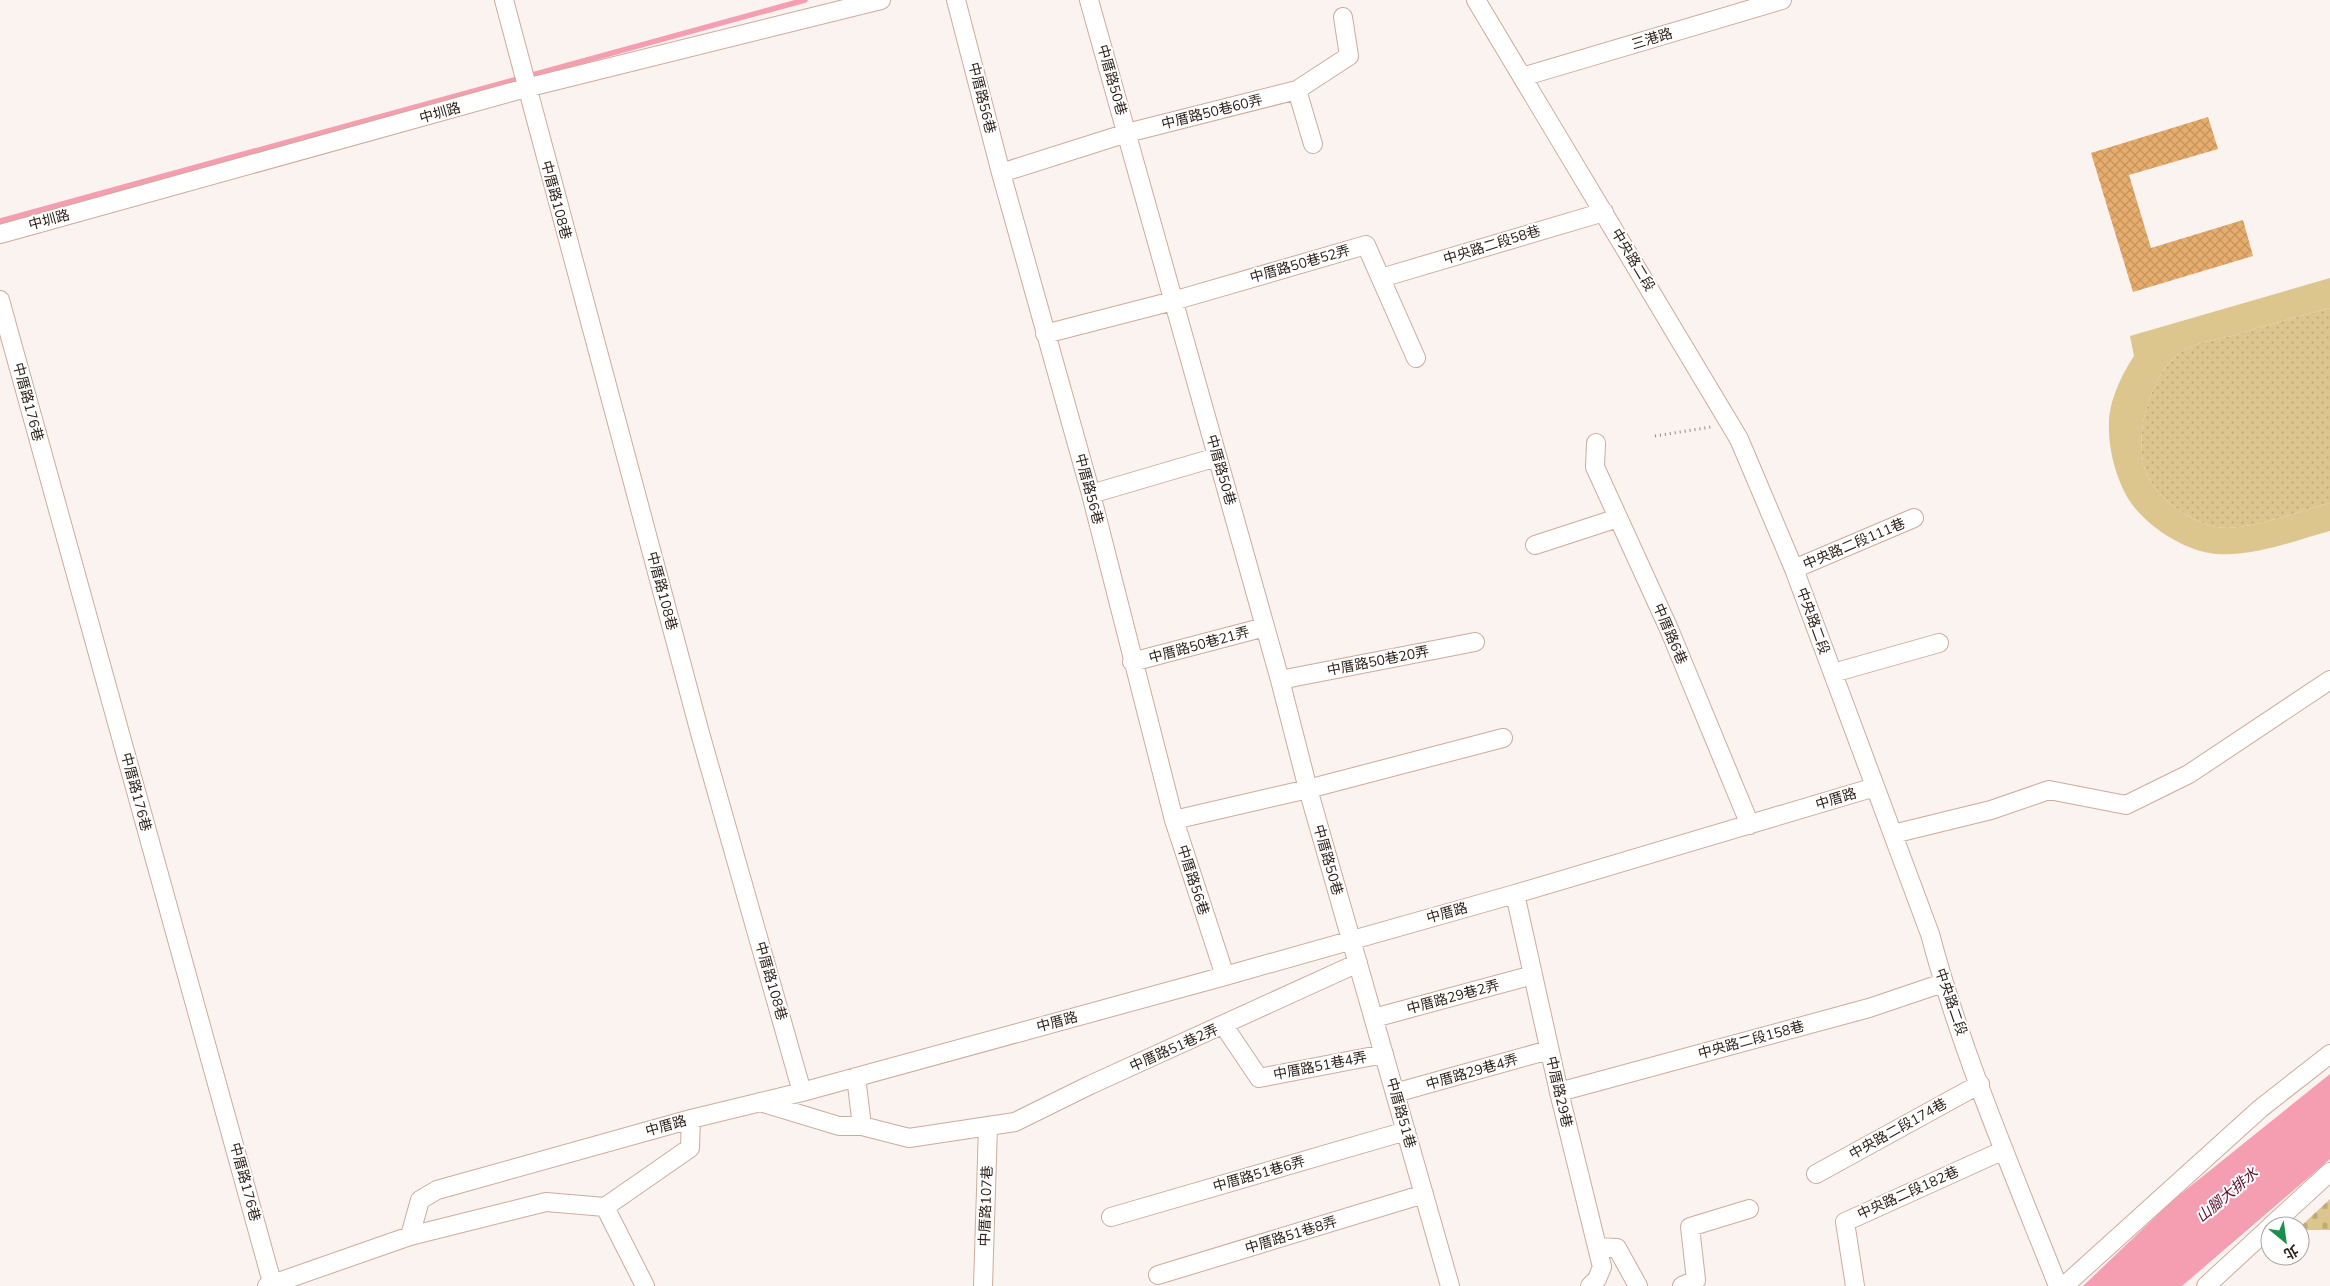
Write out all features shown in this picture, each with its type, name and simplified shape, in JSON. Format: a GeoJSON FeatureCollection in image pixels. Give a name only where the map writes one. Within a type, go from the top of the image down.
{"type":"FeatureCollection","features":[{"type":"Feature","properties":{"kind":"street","name":"中厝路108巷"},"geometry":{"type":"LineString","coordinates":[[504,0],[700,733],[802,1092]]}},
{"type":"Feature","properties":{"kind":"street","name":"中圳路"},"geometry":{"type":"LineString","coordinates":[[0,234],[526,88],[881,0]]}},
{"type":"Feature","properties":{"kind":"street","name":"中厝路56巷"},"geometry":{"type":"LineString","coordinates":[[956,0],[1001,173],[1091,494],[1132,662],[1174,820],[1224,976]]}},
{"type":"Feature","properties":{"kind":"street","name":"中厝路50巷"},"geometry":{"type":"LineString","coordinates":[[1089,0],[1351,940]]}},
{"type":"Feature","properties":{"kind":"street","name":"中央路二段"},"geometry":{"type":"LineString","coordinates":[[1476,0],[1730,423],[1750,464],[1794,569],[1833,673],[1930,934],[1943,983],[2004,1150],[2058,1286]]}},
{"type":"Feature","properties":{"kind":"street","name":"三港路"},"geometry":{"type":"LineString","coordinates":[[1522,77],[1782,0]]}},
{"type":"Feature","properties":{"kind":"street","name":"中厝路50巷60弄"},"geometry":{"type":"LineString","coordinates":[[1001,173],[1127,133],[1297,90],[1349,56],[1343,17]]}},
{"type":"Feature","properties":{"kind":"street"},"geometry":{"type":"LineString","coordinates":[[1297,90],[1313,144]]}},
{"type":"Feature","properties":{"kind":"street","name":"中央路二段58巷"},"geometry":{"type":"LineString","coordinates":[[1381,278],[1604,212]]}},
{"type":"Feature","properties":{"kind":"street","name":"中厝路50巷52弄"},"geometry":{"type":"LineString","coordinates":[[1173,301],[1366,245],[1416,358]]}},
{"type":"Feature","properties":{"kind":"street","name":"中厝路176巷"},"geometry":{"type":"LineString","coordinates":[[0,300],[271,1285]]}},
{"type":"Feature","properties":{"kind":"street"},"geometry":{"type":"LineString","coordinates":[[1045,334],[1173,301]]}},
{"type":"Feature","properties":{"kind":"street","name":"中厝路6巷"},"geometry":{"type":"LineString","coordinates":[[1596,442],[1595,467],[1669,629],[1750,825]]}},
{"type":"Feature","properties":{"kind":"street"},"geometry":{"type":"LineString","coordinates":[[1091,494],[1217,457]]}},
{"type":"Feature","properties":{"kind":"street"},"geometry":{"type":"LineString","coordinates":[[1535,545],[1618,518]]}},
{"type":"Feature","properties":{"kind":"street","name":"中央路二段111巷"},"geometry":{"type":"LineString","coordinates":[[1794,569],[1914,518]]}},
{"type":"Feature","properties":{"kind":"street","name":"中厝路50巷21弄"},"geometry":{"type":"LineString","coordinates":[[1132,662],[1265,627]]}},
{"type":"Feature","properties":{"kind":"street","name":"中厝路50巷20弄"},"geometry":{"type":"LineString","coordinates":[[1280,680],[1475,642]]}},
{"type":"Feature","properties":{"kind":"street"},"geometry":{"type":"LineString","coordinates":[[1833,673],[1939,643]]}},
{"type":"Feature","properties":{"kind":"street"},"geometry":{"type":"LineString","coordinates":[[1893,834],[1991,810],[2049,790],[2126,805],[2189,774],[2330,680]]}},
{"type":"Feature","properties":{"kind":"street"},"geometry":{"type":"LineString","coordinates":[[1174,820],[1308,789],[1503,738]]}},
{"type":"Feature","properties":{"kind":"street","name":"中厝路"},"geometry":{"type":"LineString","coordinates":[[410,1236],[420,1200],[437,1190],[691,1119],[802,1092],[1224,976],[1515,894],[1875,787]]}},
{"type":"Feature","properties":{"kind":"street","name":"中厝路29巷"},"geometry":{"type":"LineString","coordinates":[[1515,894],[1549,1050],[1602,1266],[1597,1280],[1590,1286]]}},
{"type":"Feature","properties":{"kind":"street","name":"中厝路51巷"},"geometry":{"type":"LineString","coordinates":[[1351,940],[1450,1286]]}},
{"type":"Feature","properties":{"kind":"street","name":"中厝路51巷2弄"},"geometry":{"type":"LineString","coordinates":[[760,1101],[839,1126],[862,1126],[910,1138],[1015,1122],[1090,1085],[1358,964]]}},
{"type":"Feature","properties":{"kind":"street","name":"中厝路29巷2弄"},"geometry":{"type":"LineString","coordinates":[[1374,1018],[1533,975]]}},
{"type":"Feature","properties":{"kind":"street","name":"中央路二段158巷"},"geometry":{"type":"LineString","coordinates":[[1559,1092],[1869,1008],[1943,983]]}},
{"type":"Feature","properties":{"kind":"street","name":"中厝路51巷4弄"},"geometry":{"type":"LineString","coordinates":[[1224,1026],[1259,1078],[1384,1054]]}},
{"type":"Feature","properties":{"kind":"street","name":"中厝路29巷4弄"},"geometry":{"type":"LineString","coordinates":[[1395,1093],[1549,1050]]}},
{"type":"Feature","properties":{"kind":"street"},"geometry":{"type":"LineString","coordinates":[[2064,1286],[2261,1108],[2330,1054]]}},
{"type":"Feature","properties":{"kind":"street"},"geometry":{"type":"LineString","coordinates":[[856,1077],[862,1126]]}},
{"type":"Feature","properties":{"kind":"street","name":"中央路二段174巷"},"geometry":{"type":"LineString","coordinates":[[1816,1174],[1980,1084]]}},
{"type":"Feature","properties":{"kind":"street"},"geometry":{"type":"LineString","coordinates":[[271,1285],[410,1236],[546,1202],[605,1207],[690,1148],[691,1119]]}},
{"type":"Feature","properties":{"kind":"street","name":"中厝路107巷"},"geometry":{"type":"LineString","coordinates":[[983,1286],[988,1126]]}},
{"type":"Feature","properties":{"kind":"street","name":"中厝路51巷6弄"},"geometry":{"type":"LineString","coordinates":[[1111,1217],[1406,1132]]}},
{"type":"Feature","properties":{"kind":"street","name":"中央路二段182巷"},"geometry":{"type":"LineString","coordinates":[[1855,1286],[1845,1222],[2004,1150]]}},
{"type":"Feature","properties":{"kind":"street"},"geometry":{"type":"LineString","coordinates":[[2281,1216],[2330,1172]]}},
{"type":"Feature","properties":{"kind":"street","name":"中厝路51巷8弄"},"geometry":{"type":"LineString","coordinates":[[1158,1276],[1424,1194]]}},
{"type":"Feature","properties":{"kind":"street"},"geometry":{"type":"LineString","coordinates":[[605,1207],[645,1286]]}},
{"type":"Feature","properties":{"kind":"street"},"geometry":{"type":"LineString","coordinates":[[1682,1286],[1696,1280],[1690,1227],[1749,1208]]}},
{"type":"Feature","properties":{"kind":"street"},"geometry":{"type":"LineString","coordinates":[[2206,1286],[2260,1235]]}},
{"type":"Feature","properties":{"kind":"street"},"geometry":{"type":"LineString","coordinates":[[1597,1247],[1617,1248],[1638,1286]]}},
{"type":"Feature","properties":{"kind":"path"},"geometry":{"type":"LineString","coordinates":[[1655,436],[1730,423]]}},
{"type":"Feature","properties":{"kind":"green space"},"geometry":{"type":"Polygon","coordinates":[[[2330,278],[2330,308],[2198,344],[2175,357],[2164,369],[2148,402],[2144,420],[2142,454],[2145,469],[2155,488],[2173,506],[2206,524],[2228,528],[2257,524],[2330,503],[2330,531],[2259,551],[2230,554],[2203,552],[2175,541],[2150,523],[2130,501],[2123,489],[2112,457],[2109,431],[2111,406],[2121,379],[2134,356],[2130,336],[2330,278]]]}},
{"type":"Feature","properties":{"kind":"green space"},"geometry":{"type":"Polygon","coordinates":[[[2330,308],[2330,503],[2257,524],[2228,528],[2206,524],[2173,506],[2149,479],[2142,454],[2144,420],[2148,402],[2164,369],[2175,357],[2193,346],[2330,308]]]}},
{"type":"Feature","properties":{"kind":"green space"},"geometry":{"type":"Polygon","coordinates":[[[2330,1199],[2330,1230],[2310,1230],[2310,1218],[2330,1199]]]}},
{"type":"Feature","properties":{"kind":"water","name":"山腳大排水"},"geometry":{"type":"Polygon","coordinates":[[[2330,1074],[2330,1159],[2264,1216],[2260,1216],[2260,1219],[2182,1286],[2083,1286],[2172,1201],[2330,1074]]]}},
{"type":"Feature","properties":{"kind":"building"},"geometry":{"type":"Polygon","coordinates":[[[2208,117],[2218,149],[2129,175],[2151,248],[2243,220],[2253,256],[2133,292],[2091,153],[2208,117]]]}},
{"type":"Feature","properties":{"kind":"waterway"},"geometry":{"type":"LineString","coordinates":[[0,221],[805,0]]}}]}
